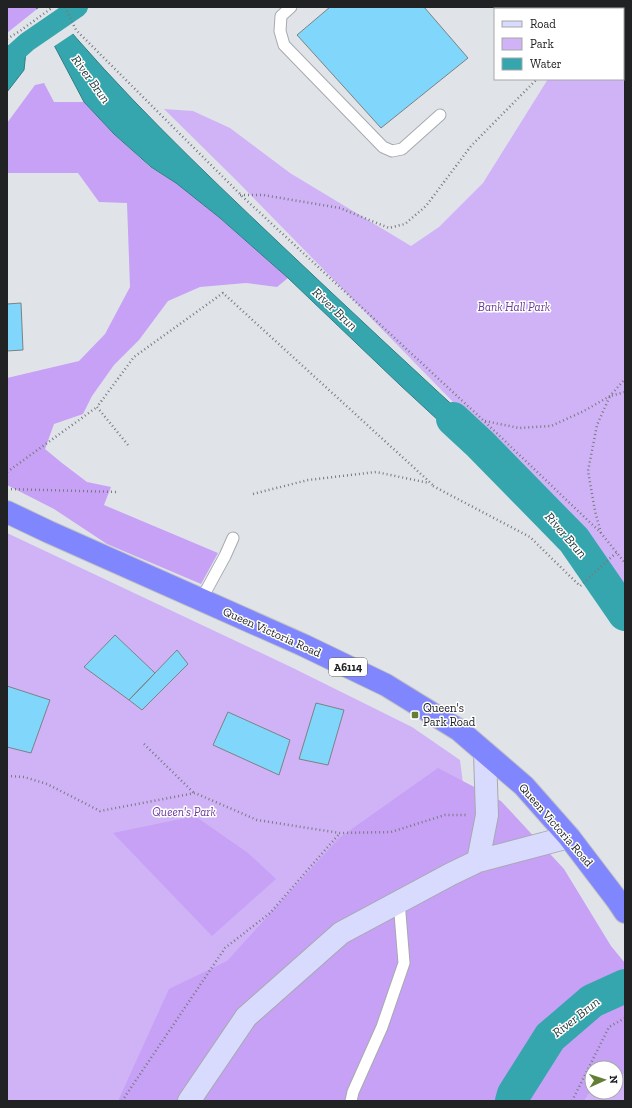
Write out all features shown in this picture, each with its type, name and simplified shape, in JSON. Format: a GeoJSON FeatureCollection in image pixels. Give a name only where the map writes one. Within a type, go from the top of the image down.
{"type":"FeatureCollection","features":[{"type":"Feature","properties":{"kind":"highway","name":"Queen Victoria Road"},"geometry":{"type":"LineString","coordinates":[[7,512],[303,645],[386,686],[459,730],[524,786],[569,837],[625,912]]}},
{"type":"Feature","properties":{"kind":"street"},"geometry":{"type":"LineString","coordinates":[[478,861],[487,815],[485,753]]}},
{"type":"Feature","properties":{"kind":"street"},"geometry":{"type":"LineString","coordinates":[[190,1101],[246,1017],[341,933],[399,901],[478,861],[569,837]]}},
{"type":"Feature","properties":{"kind":"lane"},"geometry":{"type":"LineString","coordinates":[[291,7],[281,16],[280,31],[284,45],[383,147],[392,151],[402,149],[440,115]]}},
{"type":"Feature","properties":{"kind":"lane"},"geometry":{"type":"LineString","coordinates":[[201,600],[233,538]]}},
{"type":"Feature","properties":{"kind":"lane"},"geometry":{"type":"LineString","coordinates":[[351,1101],[353,1092],[382,1027],[404,963],[399,901]]}},
{"type":"Feature","properties":{"kind":"path"},"geometry":{"type":"LineString","coordinates":[[7,39],[53,7]]}},
{"type":"Feature","properties":{"kind":"path"},"geometry":{"type":"LineString","coordinates":[[65,7],[76,30],[240,195],[484,421],[601,533],[625,563]]}},
{"type":"Feature","properties":{"kind":"path"},"geometry":{"type":"LineString","coordinates":[[240,195],[263,195],[340,208],[389,228],[405,224],[426,206],[471,146],[536,80]]}},
{"type":"Feature","properties":{"kind":"path"},"geometry":{"type":"LineString","coordinates":[[7,472],[97,406],[134,357],[223,293],[434,486]]}},
{"type":"Feature","properties":{"kind":"path"},"geometry":{"type":"LineString","coordinates":[[601,533],[595,511],[588,471],[596,425],[610,396],[625,379]]}},
{"type":"Feature","properties":{"kind":"path"},"geometry":{"type":"LineString","coordinates":[[484,421],[519,428],[551,426],[584,411],[610,396],[625,392]]}},
{"type":"Feature","properties":{"kind":"path"},"geometry":{"type":"LineString","coordinates":[[97,406],[128,445]]}},
{"type":"Feature","properties":{"kind":"path"},"geometry":{"type":"LineString","coordinates":[[253,494],[308,480],[376,472],[428,482],[530,537],[580,586],[617,552]]}},
{"type":"Feature","properties":{"kind":"path"},"geometry":{"type":"LineString","coordinates":[[7,489],[119,492]]}},
{"type":"Feature","properties":{"kind":"path"},"geometry":{"type":"LineString","coordinates":[[144,744],[195,793],[257,820],[340,833],[391,832],[445,815],[487,815]]}},
{"type":"Feature","properties":{"kind":"path"},"geometry":{"type":"LineString","coordinates":[[7,776],[24,778],[47,784],[100,811],[195,793]]}},
{"type":"Feature","properties":{"kind":"path"},"geometry":{"type":"LineString","coordinates":[[122,1101],[225,948],[270,914],[340,833]]}},
{"type":"Feature","properties":{"kind":"path"},"geometry":{"type":"LineString","coordinates":[[572,1101],[609,1027],[625,1018]]}},
{"type":"Feature","properties":{"kind":"green space"},"geometry":{"type":"Polygon","coordinates":[[[516,7],[620,8],[517,8],[516,7]]]}},
{"type":"Feature","properties":{"kind":"green space","name":"Bank Hall Park"},"geometry":{"type":"Polygon","coordinates":[[[625,8],[625,589],[591,542],[237,181],[164,109],[193,111],[230,128],[290,173],[411,246],[439,227],[483,183],[547,80],[624,80],[625,8]]]}},
{"type":"Feature","properties":{"kind":"green space","name":"Queen's Park"},"geometry":{"type":"Polygon","coordinates":[[[7,533],[293,668],[412,727],[460,760],[466,807],[161,1101],[7,1101],[7,533]]]}},
{"type":"Feature","properties":{"kind":"green space"},"geometry":{"type":"Polygon","coordinates":[[[624,1074],[625,1101],[584,1101],[624,1100],[624,1074]]]}},
{"type":"Feature","properties":{"kind":"shaded area"},"geometry":{"type":"Polygon","coordinates":[[[7,7],[36,7],[37,9],[7,33],[7,7]]]}},
{"type":"Feature","properties":{"kind":"shaded area"},"geometry":{"type":"Polygon","coordinates":[[[44,83],[54,102],[84,102],[114,134],[150,167],[176,183],[220,218],[288,278],[277,287],[246,283],[200,287],[168,301],[139,340],[114,365],[92,396],[83,414],[54,424],[45,449],[87,482],[111,487],[104,505],[218,553],[201,584],[107,544],[54,509],[7,485],[7,378],[79,361],[105,334],[130,287],[127,203],[99,202],[78,173],[7,173],[7,123],[35,85],[44,83]]]}},
{"type":"Feature","properties":{"kind":"shaded area"},"geometry":{"type":"Polygon","coordinates":[[[438,768],[501,801],[564,869],[611,946],[625,963],[625,1074],[624,1060],[584,1060],[584,1101],[118,1101],[169,989],[227,961],[339,838],[438,768]]]}},
{"type":"Feature","properties":{"kind":"shaded area"},"geometry":{"type":"Polygon","coordinates":[[[195,816],[248,853],[276,879],[212,936],[113,833],[195,816]]]}},
{"type":"Feature","properties":{"kind":"water"},"geometry":{"type":"Polygon","coordinates":[[[36,7],[50,7],[104,69],[190,158],[249,215],[494,443],[480,459],[288,278],[220,218],[176,183],[151,167],[114,134],[84,102],[36,7]]]}},
{"type":"Feature","properties":{"kind":"water"},"geometry":{"type":"Polygon","coordinates":[[[27,42],[24,70],[7,92],[7,46],[27,42]]]}},
{"type":"Feature","properties":{"kind":"pier"},"geometry":{"type":"Polygon","coordinates":[[[40,7],[53,7],[74,33],[53,47],[36,10],[40,7]]]}},
{"type":"Feature","properties":{"kind":"building"},"geometry":{"type":"Polygon","coordinates":[[[330,7],[424,7],[468,58],[381,128],[297,35],[330,7]]]}},
{"type":"Feature","properties":{"kind":"building"},"geometry":{"type":"Polygon","coordinates":[[[21,303],[23,350],[7,351],[7,304],[21,303]]]}},
{"type":"Feature","properties":{"kind":"building"},"geometry":{"type":"Polygon","coordinates":[[[115,635],[155,673],[129,700],[84,667],[115,635]]]}},
{"type":"Feature","properties":{"kind":"building"},"geometry":{"type":"Polygon","coordinates":[[[177,650],[188,664],[142,710],[129,700],[177,650]]]}},
{"type":"Feature","properties":{"kind":"building"},"geometry":{"type":"Polygon","coordinates":[[[7,686],[50,700],[31,753],[7,747],[7,686]]]}},
{"type":"Feature","properties":{"kind":"building"},"geometry":{"type":"Polygon","coordinates":[[[316,703],[344,710],[328,765],[299,759],[316,703]]]}},
{"type":"Feature","properties":{"kind":"building"},"geometry":{"type":"Polygon","coordinates":[[[228,712],[290,740],[279,775],[213,745],[228,712]]]}},
{"type":"Feature","properties":{"kind":"waterway"},"geometry":{"type":"LineString","coordinates":[[7,60],[27,42],[78,7]]}},
{"type":"Feature","properties":{"kind":"waterway","name":"River Brun"},"geometry":{"type":"LineString","coordinates":[[453,419],[480,444],[574,540],[625,614]]}},
{"type":"Feature","properties":{"kind":"waterway","name":"River Brun"},"geometry":{"type":"LineString","coordinates":[[512,1101],[514,1094],[550,1037],[592,1001],[625,986]]}},
{"type":"Feature","properties":{"kind":"place","name":"Queen's Park Road"},"geometry":{"type":"Point","coordinates":[415,715]}}]}
